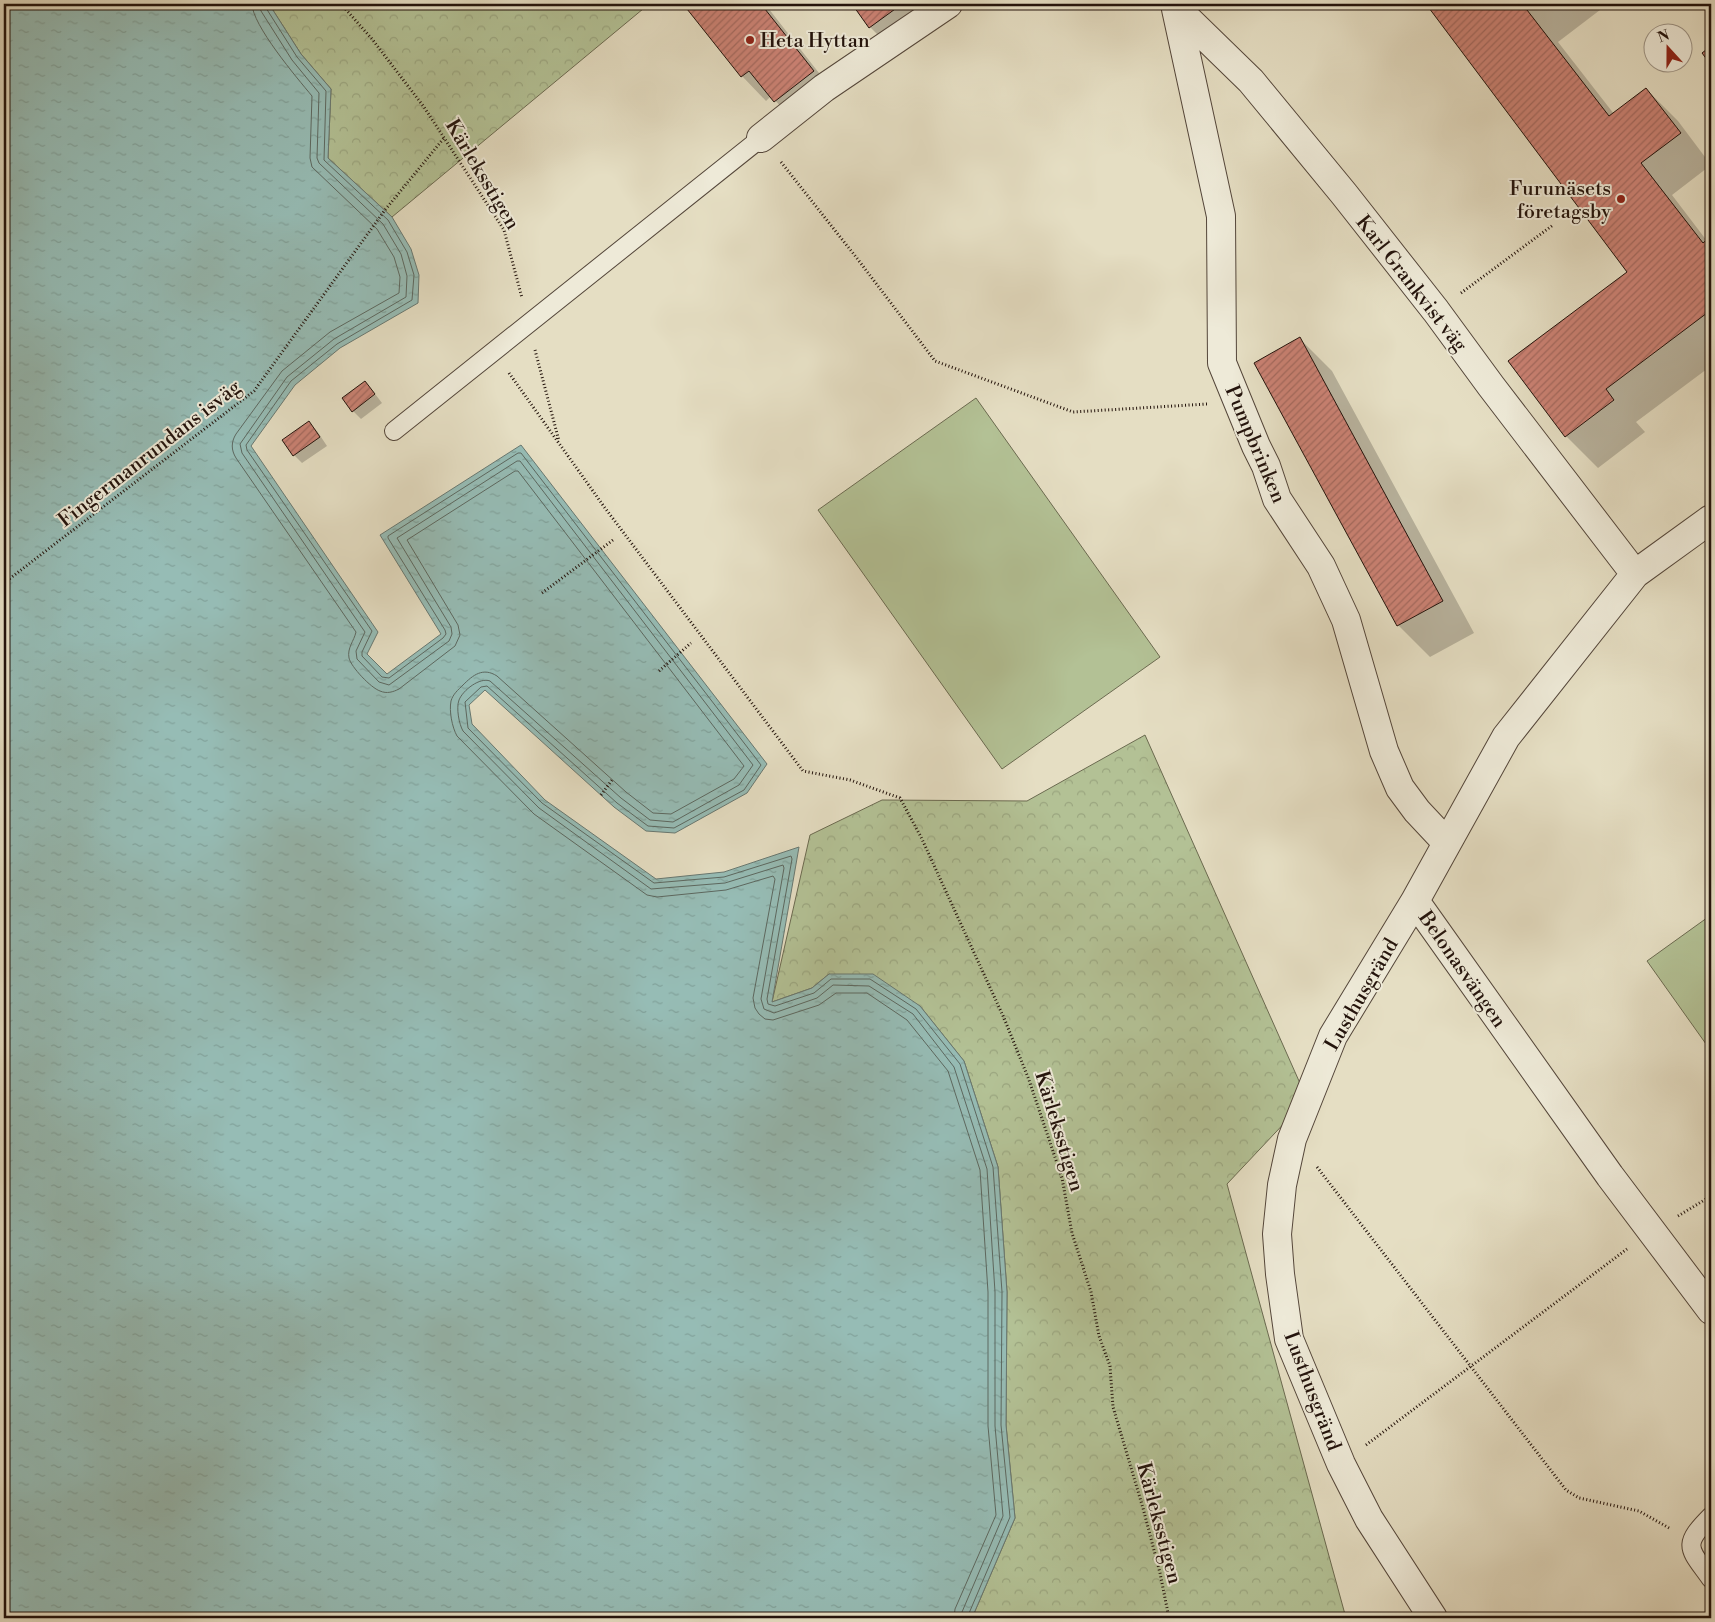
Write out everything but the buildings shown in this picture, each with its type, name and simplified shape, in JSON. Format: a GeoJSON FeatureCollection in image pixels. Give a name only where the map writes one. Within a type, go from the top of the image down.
{"type":"FeatureCollection","features":[{"type":"Feature","properties":{"kind":"street"},"geometry":{"type":"LineString","coordinates":[[762,138],[824,88],[948,4]]}},
{"type":"Feature","properties":{"kind":"street","name":"Karl Grankvist väg"},"geometry":{"type":"LineString","coordinates":[[1176,6],[1251,81],[1344,194],[1436,311],[1635,574]]}},
{"type":"Feature","properties":{"kind":"street","name":"Pumpbrinken"},"geometry":{"type":"LineString","coordinates":[[1176,6],[1221,216],[1222,362],[1266,466],[1277,499],[1321,566],[1346,620],[1384,751],[1400,788],[1417,811],[1447,843]]}},
{"type":"Feature","properties":{"kind":"street","name":"Belonasvängen"},"geometry":{"type":"LineString","coordinates":[[1711,519],[1635,574],[1506,737],[1415,901],[1610,1176],[1711,1310]]}},
{"type":"Feature","properties":{"kind":"street","name":"Lusthusgränd"},"geometry":{"type":"LineString","coordinates":[[1415,901],[1333,1036],[1292,1139],[1282,1186],[1277,1234],[1280,1274],[1289,1339],[1341,1464],[1369,1519],[1433,1618]]}},
{"type":"Feature","properties":{"kind":"lane"},"geometry":{"type":"LineString","coordinates":[[394,431],[762,138]]}},
{"type":"Feature","properties":{"kind":"lane"},"geometry":{"type":"LineString","coordinates":[[1711,1516],[1700,1527],[1691,1542],[1691,1550],[1711,1579]]}},
{"type":"Feature","properties":{"kind":"path","name":"Kärleksstigen"},"geometry":{"type":"LineString","coordinates":[[341,4],[372,39],[424,108],[504,230],[560,444],[611,516],[803,771],[850,780],[900,798],[921,837],[1004,1018],[1029,1080],[1062,1178],[1072,1233],[1091,1292],[1099,1336],[1110,1366],[1113,1407],[1150,1536],[1169,1618]]}},
{"type":"Feature","properties":{"kind":"path","name":"Fingermanrundans isväg"},"geometry":{"type":"LineString","coordinates":[[4,583],[254,391],[385,210],[444,138]]}},
{"type":"Feature","properties":{"kind":"path"},"geometry":{"type":"LineString","coordinates":[[762,138],[935,361],[1073,412],[1238,402]]}},
{"type":"Feature","properties":{"kind":"path"},"geometry":{"type":"LineString","coordinates":[[1436,311],[1553,224]]}},
{"type":"Feature","properties":{"kind":"path"},"geometry":{"type":"LineString","coordinates":[[494,351],[560,444]]}},
{"type":"Feature","properties":{"kind":"path"},"geometry":{"type":"LineString","coordinates":[[542,593],[612,540]]}},
{"type":"Feature","properties":{"kind":"path"},"geometry":{"type":"LineString","coordinates":[[659,671],[691,644]]}},
{"type":"Feature","properties":{"kind":"path"},"geometry":{"type":"LineString","coordinates":[[601,795],[612,780]]}},
{"type":"Feature","properties":{"kind":"path"},"geometry":{"type":"LineString","coordinates":[[1292,1139],[1309,1156],[1566,1490],[1579,1498],[1639,1512],[1691,1542]]}},
{"type":"Feature","properties":{"kind":"path"},"geometry":{"type":"LineString","coordinates":[[1341,1464],[1651,1231],[1711,1196]]}},
{"type":"Feature","properties":{"kind":"green space"},"geometry":{"type":"Polygon","coordinates":[[[269,4],[649,4],[392,217],[328,158],[331,89],[301,54],[269,4]]]}},
{"type":"Feature","properties":{"kind":"green space"},"geometry":{"type":"Polygon","coordinates":[[[976,398],[1160,657],[1002,769],[818,510],[976,398]]]}},
{"type":"Feature","properties":{"kind":"green space"},"geometry":{"type":"Polygon","coordinates":[[[1145,735],[1307,1099],[1227,1184],[1346,1618],[972,1618],[1015,1518],[1006,1425],[1007,1292],[998,1167],[964,1061],[920,1006],[829,974],[812,988],[772,1002],[810,835],[882,800],[1027,801],[1145,735]]]}},
{"type":"Feature","properties":{"kind":"green space"},"geometry":{"type":"Polygon","coordinates":[[[1711,915],[1711,1051],[1647,961],[1711,915]]]}},
{"type":"Feature","properties":{"kind":"water"},"geometry":{"type":"Polygon","coordinates":[[[4,4],[269,4],[301,54],[331,89],[328,158],[392,217],[411,249],[419,275],[418,303],[340,348],[295,385],[251,446],[378,632],[367,654],[387,674],[441,634],[380,535],[521,445],[767,764],[747,793],[675,833],[646,831],[614,807],[485,690],[469,705],[472,724],[545,800],[656,879],[724,872],[799,847],[772,1002],[812,988],[829,974],[873,974],[920,1006],[964,1061],[998,1167],[1007,1292],[1006,1425],[1015,1518],[972,1618],[4,1618],[4,4]]]}},
{"type":"Feature","properties":{"kind":"place","name":"Heta Hyttan"},"geometry":{"type":"Point","coordinates":[750,40]}},
{"type":"Feature","properties":{"kind":"place","name":"Furunäsets företagsby"},"geometry":{"type":"Point","coordinates":[1621,199]}}]}
